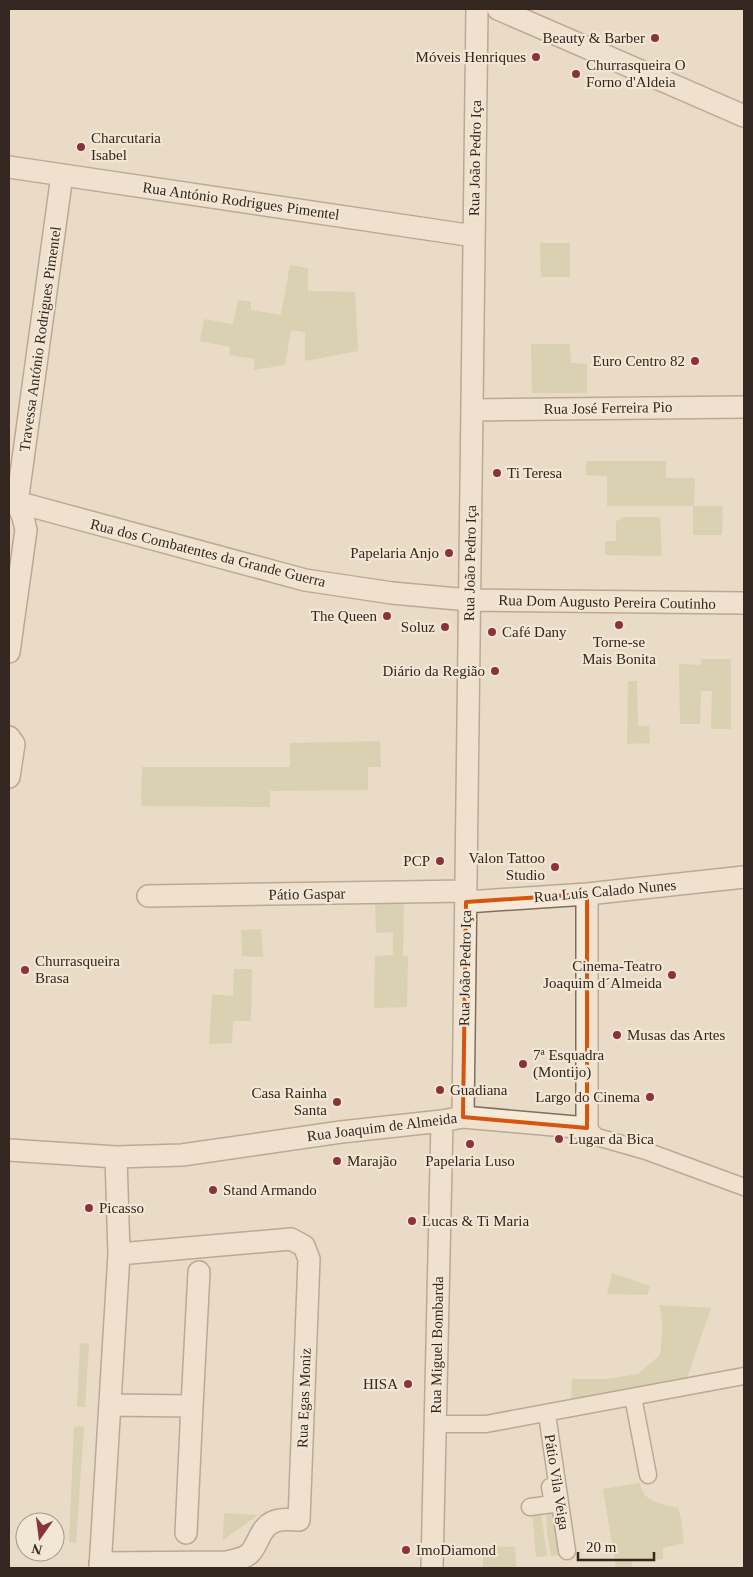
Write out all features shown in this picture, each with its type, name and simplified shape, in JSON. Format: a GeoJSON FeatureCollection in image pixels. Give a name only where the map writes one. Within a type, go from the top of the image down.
{"type":"FeatureCollection","features":[{"type":"Feature","properties":{"kind":"street","name":"Rua João Pedro Iça"},"geometry":{"type":"LineString","coordinates":[[453,1119],[466,896],[477,9]]}},
{"type":"Feature","properties":{"kind":"street"},"geometry":{"type":"LineString","coordinates":[[498,9],[744,116]]}},
{"type":"Feature","properties":{"kind":"street","name":"Rua António Rodrigues Pimentel"},"geometry":{"type":"LineString","coordinates":[[9,167],[474,236]]}},
{"type":"Feature","properties":{"kind":"street","name":"Travessa António Rodrigues Pimentel"},"geometry":{"type":"LineString","coordinates":[[13,502],[62,175]]}},
{"type":"Feature","properties":{"kind":"street","name":"Rua José Ferreira Pio"},"geometry":{"type":"LineString","coordinates":[[472,410],[744,407]]}},
{"type":"Feature","properties":{"kind":"street"},"geometry":{"type":"LineString","coordinates":[[9,652],[26,530],[13,502]]}},
{"type":"Feature","properties":{"kind":"street","name":"Rua dos Combatentes da Grande Guerra"},"geometry":{"type":"LineString","coordinates":[[13,502],[305,580],[392,593],[469,600]]}},
{"type":"Feature","properties":{"kind":"street","name":"Rua Dom Augusto Pereira Coutinho"},"geometry":{"type":"LineString","coordinates":[[469,600],[744,604]]}},
{"type":"Feature","properties":{"kind":"street"},"geometry":{"type":"LineString","coordinates":[[9,737],[14,744],[9,777]]}},
{"type":"Feature","properties":{"kind":"street","name":"Rua Luís Calado Nunes"},"geometry":{"type":"LineString","coordinates":[[466,896],[587,894],[744,877]]}},
{"type":"Feature","properties":{"kind":"street"},"geometry":{"type":"LineString","coordinates":[[587,894],[587,1128]]}},
{"type":"Feature","properties":{"kind":"street","name":"Pátio Gaspar"},"geometry":{"type":"LineString","coordinates":[[148,896],[466,896]]}},
{"type":"Feature","properties":{"kind":"street","name":"Rua Joaquim de Almeida"},"geometry":{"type":"LineString","coordinates":[[9,1150],[116,1157],[182,1154],[453,1119],[587,1128],[597,1137],[646,1151],[744,1187]]}},
{"type":"Feature","properties":{"kind":"street","name":"Rua Miguel Bombarda"},"geometry":{"type":"LineString","coordinates":[[432,1568],[436,1424],[453,1119]]}},
{"type":"Feature","properties":{"kind":"street","name":"Rua Egas Moniz"},"geometry":{"type":"LineString","coordinates":[[116,1157],[119,1254],[100,1565],[227,1562],[241,1559],[251,1553],[258,1537],[269,1525],[279,1520],[300,1520],[309,1259],[304,1246],[291,1239],[119,1254]]}},
{"type":"Feature","properties":{"kind":"street"},"geometry":{"type":"LineString","coordinates":[[186,1533],[199,1272]]}},
{"type":"Feature","properties":{"kind":"street","name":"Pátio Vila Veiga"},"geometry":{"type":"LineString","coordinates":[[436,1424],[486,1424],[744,1376]]}},
{"type":"Feature","properties":{"kind":"street"},"geometry":{"type":"LineString","coordinates":[[633,1397],[648,1475]]}},
{"type":"Feature","properties":{"kind":"street"},"geometry":{"type":"LineString","coordinates":[[110,1405],[192,1406]]}},
{"type":"Feature","properties":{"kind":"street","name":"Pátio Vila Veiga"},"geometry":{"type":"LineString","coordinates":[[530,1507],[553,1504],[543,1414]]}},
{"type":"Feature","properties":{"kind":"street","name":"Pátio Vila Veiga"},"geometry":{"type":"LineString","coordinates":[[543,1414],[568,1551]]}},
{"type":"Feature","properties":{"kind":"highlighted area"},"geometry":{"type":"Polygon","coordinates":[[[587,894],[587,1128],[463,1117],[466,902],[587,894]]]}},
{"type":"Feature","properties":{"kind":"green space"},"geometry":{"type":"Polygon","coordinates":[[[540,243],[570,243],[570,277],[541,277],[540,243]]]}},
{"type":"Feature","properties":{"kind":"green space"},"geometry":{"type":"Polygon","coordinates":[[[290,265],[308,268],[308,291],[355,292],[358,351],[305,361],[305,332],[291,330],[285,365],[254,370],[255,359],[229,355],[230,347],[200,341],[204,319],[233,324],[238,300],[251,302],[251,310],[281,315],[290,265]]]}},
{"type":"Feature","properties":{"kind":"green space"},"geometry":{"type":"Polygon","coordinates":[[[531,344],[570,344],[571,363],[587,364],[587,393],[532,393],[531,344]]]}},
{"type":"Feature","properties":{"kind":"green space"},"geometry":{"type":"Polygon","coordinates":[[[586,461],[666,461],[666,478],[695,478],[694,506],[723,506],[722,535],[693,535],[693,506],[607,506],[607,476],[586,475],[586,461]]]}},
{"type":"Feature","properties":{"kind":"green space"},"geometry":{"type":"Polygon","coordinates":[[[621,517],[660,517],[662,556],[605,555],[605,541],[616,541],[616,521],[620,520],[621,517]]]}},
{"type":"Feature","properties":{"kind":"green space"},"geometry":{"type":"Polygon","coordinates":[[[701,659],[731,659],[731,729],[711,729],[712,691],[701,691],[700,724],[680,724],[679,664],[701,665],[701,659]]]}},
{"type":"Feature","properties":{"kind":"green space"},"geometry":{"type":"Polygon","coordinates":[[[628,681],[637,681],[638,726],[649,726],[650,743],[627,744],[628,681]]]}},
{"type":"Feature","properties":{"kind":"green space"},"geometry":{"type":"Polygon","coordinates":[[[380,741],[381,767],[368,767],[368,790],[270,791],[270,807],[141,806],[142,767],[290,767],[290,743],[380,741]]]}},
{"type":"Feature","properties":{"kind":"green space"},"geometry":{"type":"Polygon","coordinates":[[[404,897],[403,955],[408,956],[407,1007],[374,1008],[375,956],[393,955],[393,932],[376,933],[375,898],[404,897]]]}},
{"type":"Feature","properties":{"kind":"green space"},"geometry":{"type":"Polygon","coordinates":[[[261,929],[263,957],[242,956],[241,930],[261,929]]]}},
{"type":"Feature","properties":{"kind":"green space"},"geometry":{"type":"Polygon","coordinates":[[[234,969],[252,969],[251,1021],[233,1021],[232,1043],[209,1044],[212,994],[233,996],[234,969]]]}},
{"type":"Feature","properties":{"kind":"green space"},"geometry":{"type":"Polygon","coordinates":[[[612,1273],[650,1286],[647,1295],[607,1294],[612,1273]]]}},
{"type":"Feature","properties":{"kind":"green space"},"geometry":{"type":"Polygon","coordinates":[[[659,1305],[711,1308],[686,1381],[571,1402],[572,1379],[607,1379],[638,1374],[660,1355],[662,1324],[659,1305]]]}},
{"type":"Feature","properties":{"kind":"green space"},"geometry":{"type":"Polygon","coordinates":[[[80,1343],[89,1344],[85,1407],[77,1407],[80,1343]]]}},
{"type":"Feature","properties":{"kind":"green space"},"geometry":{"type":"Polygon","coordinates":[[[74,1426],[84,1427],[76,1543],[69,1542],[74,1426]]]}},
{"type":"Feature","properties":{"kind":"green space"},"geometry":{"type":"Polygon","coordinates":[[[640,1483],[645,1495],[649,1498],[678,1508],[684,1543],[663,1548],[663,1559],[632,1560],[632,1568],[616,1568],[603,1489],[640,1483]]]}},
{"type":"Feature","properties":{"kind":"green space"},"geometry":{"type":"Polygon","coordinates":[[[557,1507],[565,1555],[551,1556],[546,1508],[557,1507]]]}},
{"type":"Feature","properties":{"kind":"green space"},"geometry":{"type":"Polygon","coordinates":[[[532,1509],[541,1512],[547,1556],[536,1557],[532,1509]]]}},
{"type":"Feature","properties":{"kind":"green space"},"geometry":{"type":"Polygon","coordinates":[[[224,1513],[258,1515],[223,1540],[224,1513]]]}},
{"type":"Feature","properties":{"kind":"green space"},"geometry":{"type":"Polygon","coordinates":[[[483,1546],[515,1547],[516,1568],[483,1568],[483,1546]]]}},
{"type":"Feature","properties":{"kind":"place","name":"Beauty & Barber"},"geometry":{"type":"Point","coordinates":[655,38]}},
{"type":"Feature","properties":{"kind":"place","name":"Móveis Henriques"},"geometry":{"type":"Point","coordinates":[536,57]}},
{"type":"Feature","properties":{"kind":"place","name":"Churrasqueira O Forno d'Aldeia"},"geometry":{"type":"Point","coordinates":[576,74]}},
{"type":"Feature","properties":{"kind":"place","name":"Charcutaria Isabel"},"geometry":{"type":"Point","coordinates":[81,147]}},
{"type":"Feature","properties":{"kind":"place","name":"Euro Centro 82"},"geometry":{"type":"Point","coordinates":[695,361]}},
{"type":"Feature","properties":{"kind":"place","name":"Ti Teresa"},"geometry":{"type":"Point","coordinates":[497,473]}},
{"type":"Feature","properties":{"kind":"place","name":"Papelaria Anjo"},"geometry":{"type":"Point","coordinates":[449,553]}},
{"type":"Feature","properties":{"kind":"place","name":"The Queen"},"geometry":{"type":"Point","coordinates":[387,616]}},
{"type":"Feature","properties":{"kind":"place","name":"Torne-se Mais Bonita"},"geometry":{"type":"Point","coordinates":[619,625]}},
{"type":"Feature","properties":{"kind":"place","name":"Soluz"},"geometry":{"type":"Point","coordinates":[445,627]}},
{"type":"Feature","properties":{"kind":"place","name":"Café Dany"},"geometry":{"type":"Point","coordinates":[492,632]}},
{"type":"Feature","properties":{"kind":"place","name":"Diário da Região"},"geometry":{"type":"Point","coordinates":[495,671]}},
{"type":"Feature","properties":{"kind":"place","name":"PCP"},"geometry":{"type":"Point","coordinates":[440,861]}},
{"type":"Feature","properties":{"kind":"place","name":"Valon Tattoo Studio"},"geometry":{"type":"Point","coordinates":[555,867]}},
{"type":"Feature","properties":{"kind":"place","name":"Churrasqueira Brasa"},"geometry":{"type":"Point","coordinates":[25,970]}},
{"type":"Feature","properties":{"kind":"place","name":"Cinema-Teatro Joaquim d´Almeida"},"geometry":{"type":"Point","coordinates":[672,975]}},
{"type":"Feature","properties":{"kind":"place","name":"Musas das Artes"},"geometry":{"type":"Point","coordinates":[617,1035]}},
{"type":"Feature","properties":{"kind":"place","name":"7ª Esquadra (Montijo)"},"geometry":{"type":"Point","coordinates":[523,1064]}},
{"type":"Feature","properties":{"kind":"place","name":"Guadiana"},"geometry":{"type":"Point","coordinates":[440,1090]}},
{"type":"Feature","properties":{"kind":"place","name":"Largo do Cinema"},"geometry":{"type":"Point","coordinates":[650,1097]}},
{"type":"Feature","properties":{"kind":"place","name":"Casa Rainha Santa"},"geometry":{"type":"Point","coordinates":[337,1102]}},
{"type":"Feature","properties":{"kind":"place","name":"Lugar da Bica"},"geometry":{"type":"Point","coordinates":[559,1139]}},
{"type":"Feature","properties":{"kind":"place","name":"Papelaria Luso"},"geometry":{"type":"Point","coordinates":[470,1144]}},
{"type":"Feature","properties":{"kind":"place","name":"Marajão"},"geometry":{"type":"Point","coordinates":[337,1161]}},
{"type":"Feature","properties":{"kind":"place","name":"Stand Armando"},"geometry":{"type":"Point","coordinates":[213,1190]}},
{"type":"Feature","properties":{"kind":"place","name":"Picasso"},"geometry":{"type":"Point","coordinates":[89,1208]}},
{"type":"Feature","properties":{"kind":"place","name":"Lucas & Ti Maria"},"geometry":{"type":"Point","coordinates":[412,1221]}},
{"type":"Feature","properties":{"kind":"place","name":"HISA"},"geometry":{"type":"Point","coordinates":[408,1384]}},
{"type":"Feature","properties":{"kind":"place","name":"ImoDiamond"},"geometry":{"type":"Point","coordinates":[406,1550]}}]}
